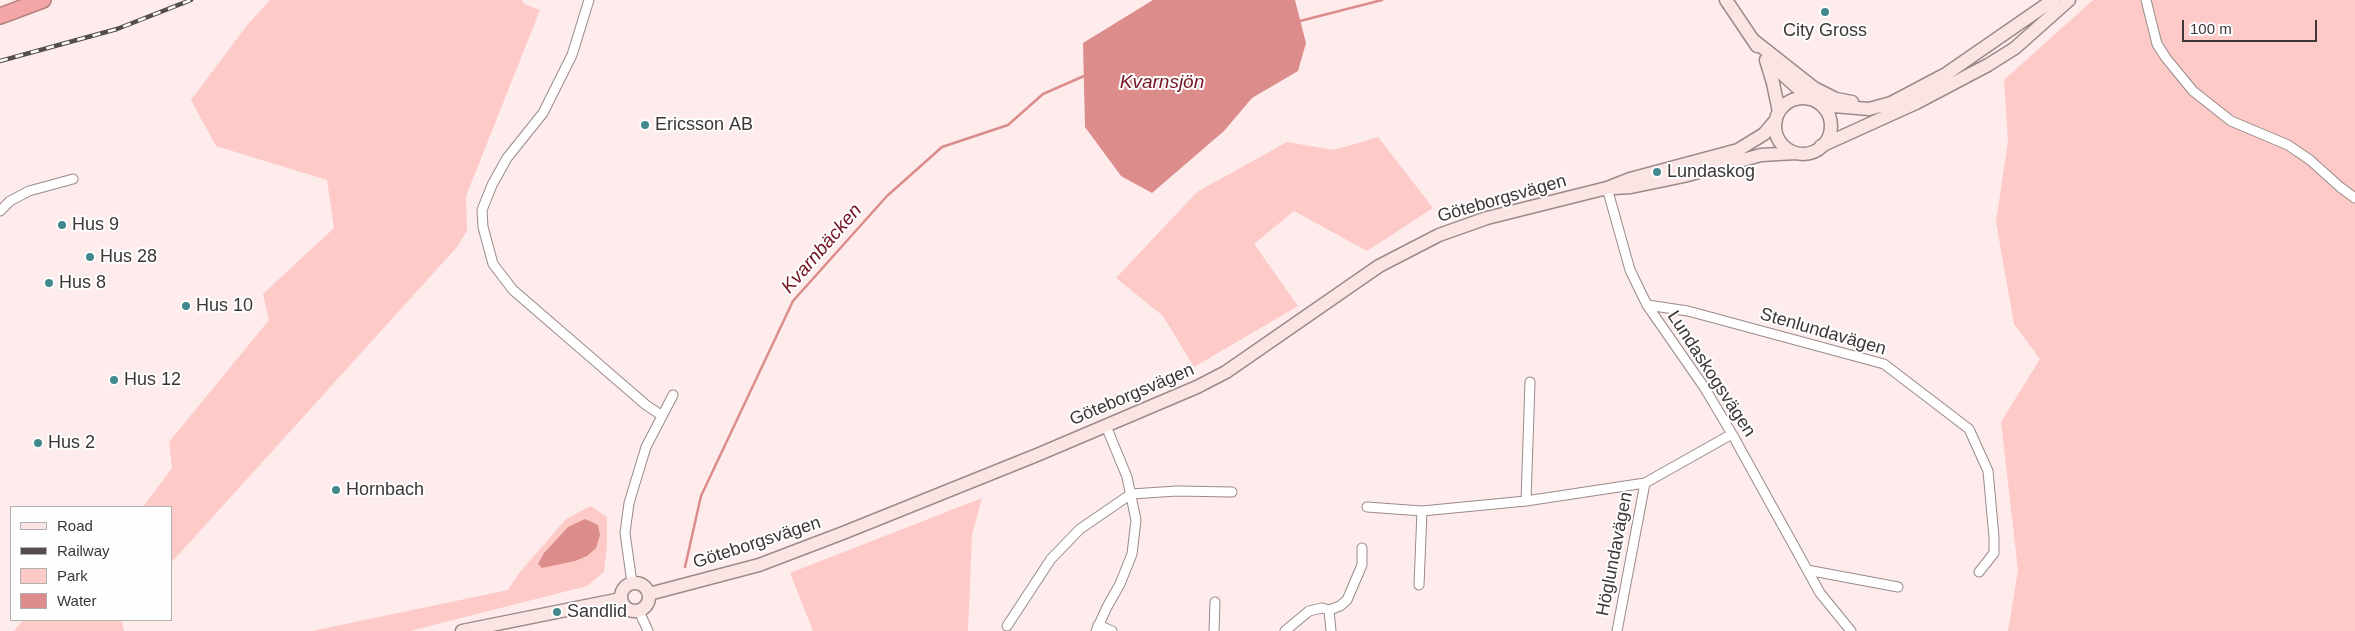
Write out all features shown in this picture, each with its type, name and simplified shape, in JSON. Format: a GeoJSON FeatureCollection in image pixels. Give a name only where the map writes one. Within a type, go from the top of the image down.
{"type":"FeatureCollection","features":[{"type":"Feature","properties":{"kind":"highway"},"geometry":{"type":"LineString","coordinates":[[0,16],[43,0]]}},
{"type":"Feature","properties":{"kind":"street"},"geometry":{"type":"LineString","coordinates":[[589,0],[572,55],[543,113],[507,158],[492,185],[482,210],[483,227],[493,264],[513,290],[639,399],[661,415]]}},
{"type":"Feature","properties":{"kind":"street"},"geometry":{"type":"LineString","coordinates":[[1726,0],[1765,58],[1810,99],[1822,105],[1869,109],[1885,106],[1946,74],[2054,0]]}},
{"type":"Feature","properties":{"kind":"street"},"geometry":{"type":"LineString","coordinates":[[1765,58],[1773,83],[1777,116],[1776,132],[1781,143],[1796,152],[1810,152],[1916,103],[2015,48],[2069,0]]}},
{"type":"Feature","properties":{"kind":"street"},"geometry":{"type":"LineString","coordinates":[[2146,0],[2157,44],[2193,91],[2231,121],[2288,145],[2310,160],[2355,198]]}},
{"type":"Feature","properties":{"kind":"street"},"geometry":{"type":"LineString","coordinates":[[2025,20],[2034,23],[2046,22]]}},
{"type":"Feature","properties":{"kind":"street"},"geometry":{"type":"LineString","coordinates":[[1963,77],[2022,34],[2026,27],[2025,20]]}},
{"type":"Feature","properties":{"kind":"street"},"geometry":{"type":"LineString","coordinates":[[1753,40],[1814,88],[1836,99],[1870,103],[1904,97]]}},
{"type":"Feature","properties":{"kind":"street"},"geometry":{"type":"LineString","coordinates":[[1777,116],[1783,106],[1796,99],[1810,99]]}},
{"type":"Feature","properties":{"kind":"street"},"geometry":{"type":"LineString","coordinates":[[1821,146],[1830,134],[1830,118],[1822,105]]}},
{"type":"Feature","properties":{"kind":"street","name":"Göteborgsvägen"},"geometry":{"type":"LineString","coordinates":[[649,594],[759,565],[962,486],[1106,426],[1198,387],[1226,372],[1356,280],[1410,248],[1454,229],[1486,218],[1607,188],[1630,179],[1738,150],[1764,134],[1777,116]]}},
{"type":"Feature","properties":{"kind":"street","name":"Göteborgsvägen"},"geometry":{"type":"LineString","coordinates":[[1607,188],[1640,186],[1772,153],[1796,152]]}},
{"type":"Feature","properties":{"kind":"street"},"geometry":{"type":"LineString","coordinates":[[0,212],[10,201],[30,191],[73,178]]}},
{"type":"Feature","properties":{"kind":"street","name":"Lundaskogsvägen"},"geometry":{"type":"LineString","coordinates":[[1607,188],[1630,270],[1647,305],[1704,387],[1820,593],[1851,631]]}},
{"type":"Feature","properties":{"kind":"street","name":"Stenlundavägen"},"geometry":{"type":"LineString","coordinates":[[1647,305],[1688,311],[1884,364],[1969,429],[1988,471],[1994,537],[1994,553],[1979,572]]}},
{"type":"Feature","properties":{"kind":"street"},"geometry":{"type":"LineString","coordinates":[[1526,501],[1530,382]]}},
{"type":"Feature","properties":{"kind":"street"},"geometry":{"type":"LineString","coordinates":[[632,583],[625,533],[629,503],[646,447],[673,395]]}},
{"type":"Feature","properties":{"kind":"street"},"geometry":{"type":"LineString","coordinates":[[1106,426],[1127,477],[1136,520],[1132,554],[1120,584],[1097,628],[1112,631]]}},
{"type":"Feature","properties":{"kind":"street"},"geometry":{"type":"LineString","coordinates":[[1367,507],[1422,510],[1526,501],[1645,483],[1732,434]]}},
{"type":"Feature","properties":{"kind":"street","name":"Höglundavägen"},"geometry":{"type":"LineString","coordinates":[[1617,631],[1645,483]]}},
{"type":"Feature","properties":{"kind":"street"},"geometry":{"type":"LineString","coordinates":[[1006,626],[1051,560],[1068,541],[1080,529],[1131,494],[1232,492]]}},
{"type":"Feature","properties":{"kind":"street"},"geometry":{"type":"LineString","coordinates":[[1419,585],[1422,510]]}},
{"type":"Feature","properties":{"kind":"street"},"geometry":{"type":"LineString","coordinates":[[1285,631],[1309,611],[1322,608],[1329,610],[1340,606],[1347,600],[1362,565],[1362,548]]}},
{"type":"Feature","properties":{"kind":"street"},"geometry":{"type":"LineString","coordinates":[[1807,570],[1898,587]]}},
{"type":"Feature","properties":{"kind":"street"},"geometry":{"type":"LineString","coordinates":[[632,583],[643,585],[649,594],[648,604],[639,611],[627,609],[621,599],[623,588],[632,583]]}},
{"type":"Feature","properties":{"kind":"street"},"geometry":{"type":"LineString","coordinates":[[462,631],[621,599]]}},
{"type":"Feature","properties":{"kind":"street"},"geometry":{"type":"LineString","coordinates":[[1214,631],[1215,602]]}},
{"type":"Feature","properties":{"kind":"street"},"geometry":{"type":"LineString","coordinates":[[1329,610],[1331,631]]}},
{"type":"Feature","properties":{"kind":"street"},"geometry":{"type":"LineString","coordinates":[[639,611],[648,631]]}},
{"type":"Feature","properties":{"kind":"green space"},"geometry":{"type":"Polygon","coordinates":[[[270,0],[522,0],[524,4],[540,10],[466,196],[467,231],[457,247],[172,562],[172,506],[144,506],[172,468],[169,442],[269,320],[263,294],[334,228],[327,180],[216,146],[191,100],[248,24],[270,0]]]}},
{"type":"Feature","properties":{"kind":"green space"},"geometry":{"type":"Polygon","coordinates":[[[2093,0],[2355,0],[2355,631],[2008,631],[2018,570],[2001,422],[2040,359],[2014,324],[1996,222],[2008,141],[2004,80],[2093,0]]]}},
{"type":"Feature","properties":{"kind":"green space"},"geometry":{"type":"Polygon","coordinates":[[[1378,137],[1433,208],[1367,251],[1294,211],[1254,244],[1298,306],[1194,367],[1163,316],[1116,278],[1197,192],[1287,142],[1334,150],[1378,137]]]}},
{"type":"Feature","properties":{"kind":"green space"},"geometry":{"type":"Polygon","coordinates":[[[982,498],[972,535],[968,631],[813,631],[790,573],[982,498]]]}},
{"type":"Feature","properties":{"kind":"green space"},"geometry":{"type":"Polygon","coordinates":[[[591,506],[607,517],[607,545],[604,572],[587,586],[410,631],[312,631],[508,590],[520,572],[566,519],[591,506]]]}},
{"type":"Feature","properties":{"kind":"green space"},"geometry":{"type":"Polygon","coordinates":[[[22,621],[121,621],[124,631],[14,631],[22,621]]]}},
{"type":"Feature","properties":{"kind":"water","name":"Kvarnsjön"},"geometry":{"type":"Polygon","coordinates":[[[1153,0],[1295,0],[1306,43],[1298,71],[1252,98],[1224,131],[1152,193],[1121,176],[1085,127],[1083,43],[1153,0]]]}},
{"type":"Feature","properties":{"kind":"water"},"geometry":{"type":"Polygon","coordinates":[[[585,519],[598,525],[600,535],[596,548],[587,556],[575,561],[542,568],[538,564],[544,553],[568,527],[585,519]]]}},
{"type":"Feature","properties":{"kind":"waterway","name":"Kvarnbäcken"},"geometry":{"type":"LineString","coordinates":[[1300,21],[1382,0]]}},
{"type":"Feature","properties":{"kind":"waterway","name":"Kvarnbäcken"},"geometry":{"type":"LineString","coordinates":[[685,567],[701,496],[793,301],[887,196],[942,147],[1008,125],[1043,94],[1084,76]]}},
{"type":"Feature","properties":{"kind":"railway"},"geometry":{"type":"LineString","coordinates":[[0,61],[117,29],[191,0]]}},
{"type":"Feature","properties":{"kind":"place","name":"City Gross"},"geometry":{"type":"Point","coordinates":[1825,12]}},
{"type":"Feature","properties":{"kind":"place","name":"Ericsson AB"},"geometry":{"type":"Point","coordinates":[645,125]}},
{"type":"Feature","properties":{"kind":"place","name":"Lundaskog"},"geometry":{"type":"Point","coordinates":[1657,172]}},
{"type":"Feature","properties":{"kind":"place","name":"Hus 9"},"geometry":{"type":"Point","coordinates":[62,225]}},
{"type":"Feature","properties":{"kind":"place","name":"Hus 28"},"geometry":{"type":"Point","coordinates":[90,257]}},
{"type":"Feature","properties":{"kind":"place","name":"Hus 8"},"geometry":{"type":"Point","coordinates":[49,283]}},
{"type":"Feature","properties":{"kind":"place","name":"Hus 10"},"geometry":{"type":"Point","coordinates":[186,306]}},
{"type":"Feature","properties":{"kind":"place","name":"Hus 12"},"geometry":{"type":"Point","coordinates":[114,380]}},
{"type":"Feature","properties":{"kind":"place","name":"Hus 2"},"geometry":{"type":"Point","coordinates":[38,443]}},
{"type":"Feature","properties":{"kind":"place","name":"Hornbach"},"geometry":{"type":"Point","coordinates":[336,490]}},
{"type":"Feature","properties":{"kind":"place","name":"Sandlid"},"geometry":{"type":"Point","coordinates":[557,612]}}]}
